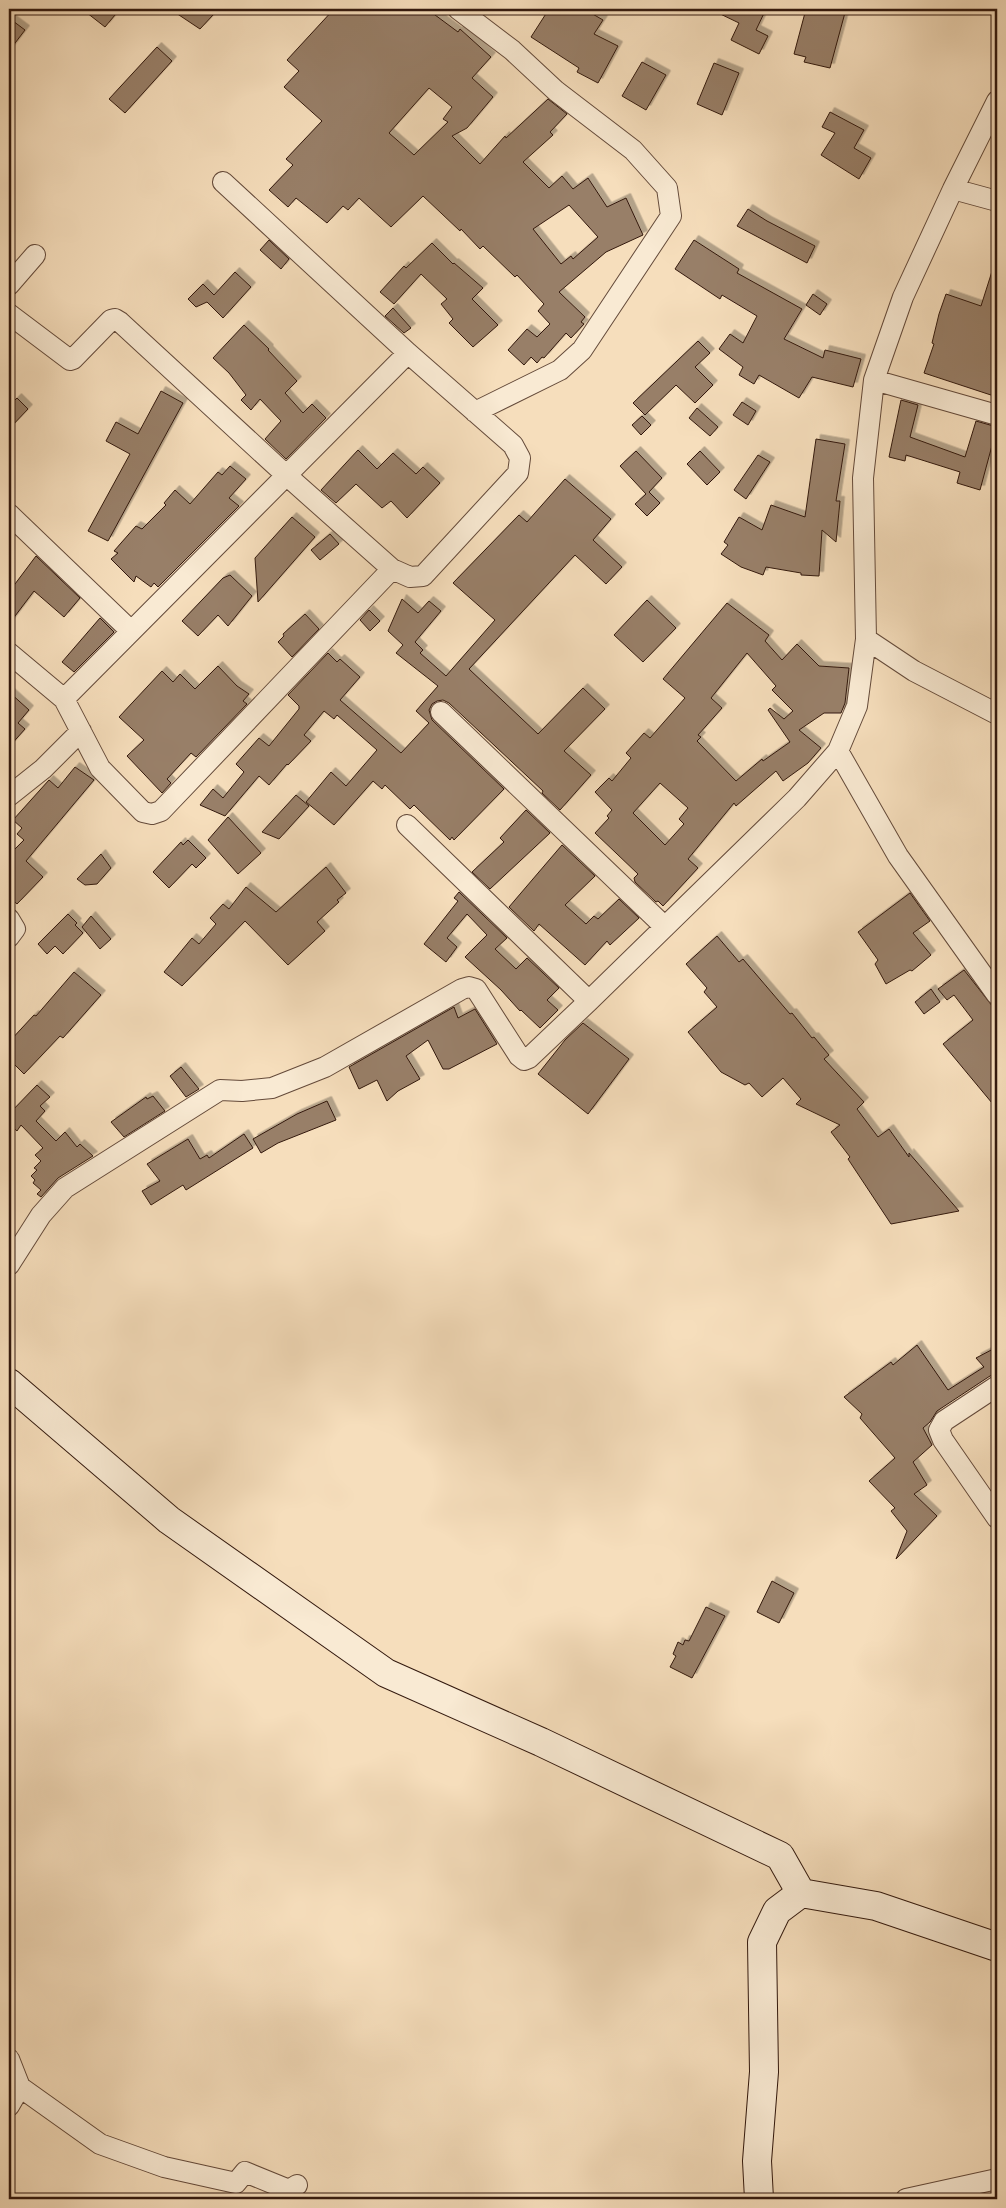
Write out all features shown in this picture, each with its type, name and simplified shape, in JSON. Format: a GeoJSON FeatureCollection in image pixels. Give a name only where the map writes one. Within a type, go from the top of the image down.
{"type":"FeatureCollection","features":[{"type":"Feature","properties":{"kind":"street"},"geometry":{"type":"LineString","coordinates":[[458,9],[512,50],[556,91],[633,150],[667,188],[672,216],[582,350],[560,370],[475,412]]}},
{"type":"Feature","properties":{"kind":"street"},"geometry":{"type":"LineString","coordinates":[[9,1265],[41,1215],[65,1188],[220,1090],[242,1091],[272,1088],[325,1068],[469,986],[476,989],[519,1056],[524,1060],[529,1058],[589,1002],[797,798],[838,751],[857,706],[866,639],[863,478],[874,380],[903,297],[953,188],[997,101]]}},
{"type":"Feature","properties":{"kind":"street"},"geometry":{"type":"LineString","coordinates":[[9,314],[70,360],[111,320],[115,319],[120,322],[285,474],[392,569],[410,577],[423,576],[518,473],[520,458],[512,445],[408,353],[223,182]]}},
{"type":"Feature","properties":{"kind":"street"},"geometry":{"type":"LineString","coordinates":[[953,188],[997,201]]}},
{"type":"Feature","properties":{"kind":"street"},"geometry":{"type":"LineString","coordinates":[[9,285],[35,255]]}},
{"type":"Feature","properties":{"kind":"street"},"geometry":{"type":"LineString","coordinates":[[64,700],[285,474],[408,353]]}},
{"type":"Feature","properties":{"kind":"street"},"geometry":{"type":"LineString","coordinates":[[874,380],[997,415]]}},
{"type":"Feature","properties":{"kind":"street"},"geometry":{"type":"LineString","coordinates":[[9,514],[131,631]]}},
{"type":"Feature","properties":{"kind":"street"},"geometry":{"type":"LineString","coordinates":[[9,653],[64,700],[100,768],[143,812],[152,814],[161,811],[392,569]]}},
{"type":"Feature","properties":{"kind":"street"},"geometry":{"type":"LineString","coordinates":[[866,639],[914,671],[997,714]]}},
{"type":"Feature","properties":{"kind":"street"},"geometry":{"type":"LineString","coordinates":[[441,712],[665,927]]}},
{"type":"Feature","properties":{"kind":"street"},"geometry":{"type":"LineString","coordinates":[[9,796],[43,769],[81,731]]}},
{"type":"Feature","properties":{"kind":"street"},"geometry":{"type":"LineString","coordinates":[[838,751],[898,856],[997,995]]}},
{"type":"Feature","properties":{"kind":"street"},"geometry":{"type":"LineString","coordinates":[[407,824],[589,1002]]}},
{"type":"Feature","properties":{"kind":"street"},"geometry":{"type":"LineString","coordinates":[[9,919],[15,929],[9,938]]}},
{"type":"Feature","properties":{"kind":"street"},"geometry":{"type":"LineString","coordinates":[[9,1383],[169,1520],[386,1673],[541,1742],[780,1856],[801,1893]]}},
{"type":"Feature","properties":{"kind":"street"},"geometry":{"type":"LineString","coordinates":[[997,1386],[944,1421],[939,1430],[943,1440],[997,1518]]}},
{"type":"Feature","properties":{"kind":"street"},"geometry":{"type":"LineString","coordinates":[[759,2199],[757,2161],[764,2072],[762,1942],[777,1912],[801,1893],[876,1906],[997,1947]]}},
{"type":"Feature","properties":{"kind":"street"},"geometry":{"type":"LineString","coordinates":[[9,2059],[20,2087],[100,2144],[164,2167],[236,2183],[246,2172],[290,2190],[298,2186]]}},
{"type":"Feature","properties":{"kind":"street"},"geometry":{"type":"LineString","coordinates":[[9,2106],[20,2087]]}},
{"type":"Feature","properties":{"kind":"street"},"geometry":{"type":"LineString","coordinates":[[906,2199],[997,2179]]}},
{"type":"Feature","properties":{"kind":"building"},"geometry":{"type":"Polygon","coordinates":[[[82,9],[120,9],[105,27],[82,9]]]}},
{"type":"Feature","properties":{"kind":"building"},"geometry":{"type":"Polygon","coordinates":[[[170,9],[205,9],[213,15],[200,29],[170,9]]]}},
{"type":"Feature","properties":{"kind":"building"},"geometry":{"type":"Polygon","coordinates":[[[334,9],[427,9],[458,32],[460,29],[491,57],[472,78],[493,97],[467,128],[452,136],[480,164],[505,136],[506,138],[548,99],[567,114],[550,132],[553,135],[523,162],[549,188],[562,176],[573,189],[588,178],[607,207],[626,198],[643,235],[606,252],[559,292],[585,317],[581,322],[584,324],[571,338],[566,333],[544,358],[542,357],[537,363],[531,357],[524,365],[508,350],[527,329],[537,337],[550,324],[538,311],[544,304],[517,275],[515,277],[483,246],[480,249],[461,229],[460,231],[423,196],[391,227],[359,198],[348,210],[343,206],[327,223],[296,198],[288,207],[269,190],[293,165],[286,159],[322,121],[284,87],[299,71],[287,60],[334,9]],[[429,88],[389,133],[414,155],[448,122],[443,119],[452,107],[429,88]],[[569,205],[533,229],[561,264],[571,256],[573,259],[598,237],[569,205]]]}},
{"type":"Feature","properties":{"kind":"building"},"geometry":{"type":"Polygon","coordinates":[[[549,9],[584,9],[603,20],[594,34],[618,46],[598,83],[577,72],[579,68],[531,37],[549,9]]]}},
{"type":"Feature","properties":{"kind":"building"},"geometry":{"type":"Polygon","coordinates":[[[710,9],[766,9],[756,30],[768,36],[759,54],[731,40],[739,23],[710,9]]]}},
{"type":"Feature","properties":{"kind":"building"},"geometry":{"type":"Polygon","coordinates":[[[806,9],[846,9],[830,68],[804,62],[806,57],[794,54],[806,9]]]}},
{"type":"Feature","properties":{"kind":"building"},"geometry":{"type":"Polygon","coordinates":[[[9,18],[25,30],[9,51],[9,18]]]}},
{"type":"Feature","properties":{"kind":"building"},"geometry":{"type":"Polygon","coordinates":[[[157,47],[172,61],[125,113],[109,99],[157,47]]]}},
{"type":"Feature","properties":{"kind":"building"},"geometry":{"type":"Polygon","coordinates":[[[642,62],[666,75],[646,110],[622,96],[642,62]]]}},
{"type":"Feature","properties":{"kind":"building"},"geometry":{"type":"Polygon","coordinates":[[[714,63],[739,73],[722,115],[697,104],[714,63]]]}},
{"type":"Feature","properties":{"kind":"building"},"geometry":{"type":"Polygon","coordinates":[[[830,112],[864,130],[854,148],[871,158],[859,179],[821,155],[835,133],[822,127],[830,112]]]}},
{"type":"Feature","properties":{"kind":"building"},"geometry":{"type":"Polygon","coordinates":[[[748,209],[815,246],[807,263],[737,226],[748,209]]]}},
{"type":"Feature","properties":{"kind":"building"},"geometry":{"type":"Polygon","coordinates":[[[269,240],[289,259],[281,269],[260,250],[269,240]]]}},
{"type":"Feature","properties":{"kind":"building"},"geometry":{"type":"Polygon","coordinates":[[[694,240],[739,269],[737,273],[802,309],[784,339],[823,358],[825,350],[861,359],[853,387],[812,377],[799,398],[759,375],[754,384],[739,375],[743,367],[719,349],[730,334],[743,343],[757,316],[722,295],[720,299],[675,269],[694,240]]]}},
{"type":"Feature","properties":{"kind":"building"},"geometry":{"type":"Polygon","coordinates":[[[432,243],[453,264],[483,288],[472,299],[498,325],[473,347],[449,323],[453,319],[441,304],[447,299],[421,274],[394,304],[380,292],[404,266],[406,268],[432,243]]]}},
{"type":"Feature","properties":{"kind":"building"},"geometry":{"type":"Polygon","coordinates":[[[994,265],[997,265],[997,397],[924,373],[934,344],[932,343],[946,294],[981,306],[994,265]]]}},
{"type":"Feature","properties":{"kind":"building"},"geometry":{"type":"Polygon","coordinates":[[[235,272],[251,287],[223,318],[207,302],[196,307],[188,299],[203,284],[214,295],[235,272]]]}},
{"type":"Feature","properties":{"kind":"building"},"geometry":{"type":"Polygon","coordinates":[[[813,294],[827,304],[820,315],[806,305],[813,294]]]}},
{"type":"Feature","properties":{"kind":"building"},"geometry":{"type":"Polygon","coordinates":[[[393,308],[411,328],[404,333],[385,316],[393,308]]]}},
{"type":"Feature","properties":{"kind":"building"},"geometry":{"type":"Polygon","coordinates":[[[244,325],[269,349],[297,381],[285,393],[303,413],[312,404],[326,418],[286,459],[265,439],[281,421],[260,399],[251,410],[241,400],[246,395],[229,373],[213,358],[244,325]]]}},
{"type":"Feature","properties":{"kind":"building"},"geometry":{"type":"Polygon","coordinates":[[[698,341],[710,353],[695,367],[713,385],[695,403],[676,385],[645,415],[633,403],[698,341]]]}},
{"type":"Feature","properties":{"kind":"building"},"geometry":{"type":"Polygon","coordinates":[[[161,391],[183,403],[108,541],[88,531],[130,454],[106,441],[116,422],[138,434],[161,391]]]}},
{"type":"Feature","properties":{"kind":"building"},"geometry":{"type":"Polygon","coordinates":[[[17,398],[28,409],[9,429],[9,406],[17,398]]]}},
{"type":"Feature","properties":{"kind":"building"},"geometry":{"type":"Polygon","coordinates":[[[901,400],[918,405],[910,437],[965,457],[976,421],[997,427],[980,490],[957,483],[960,472],[906,455],[905,461],[889,457],[901,400]]]}},
{"type":"Feature","properties":{"kind":"building"},"geometry":{"type":"Polygon","coordinates":[[[742,402],[756,411],[748,425],[733,415],[742,402]]]}},
{"type":"Feature","properties":{"kind":"building"},"geometry":{"type":"Polygon","coordinates":[[[697,408],[718,427],[710,436],[689,418],[697,408]]]}},
{"type":"Feature","properties":{"kind":"building"},"geometry":{"type":"Polygon","coordinates":[[[642,416],[651,425],[641,435],[632,425],[642,416]]]}},
{"type":"Feature","properties":{"kind":"building"},"geometry":{"type":"Polygon","coordinates":[[[816,439],[845,444],[836,501],[840,501],[836,542],[822,530],[819,576],[801,575],[801,573],[766,567],[763,575],[741,567],[721,554],[728,545],[724,542],[739,517],[762,530],[771,505],[805,517],[816,439]]]}},
{"type":"Feature","properties":{"kind":"building"},"geometry":{"type":"Polygon","coordinates":[[[358,450],[377,469],[393,453],[416,474],[423,467],[440,483],[407,518],[391,501],[382,508],[356,484],[336,503],[321,490],[358,450]]]}},
{"type":"Feature","properties":{"kind":"building"},"geometry":{"type":"Polygon","coordinates":[[[636,451],[662,478],[649,492],[660,503],[647,516],[635,504],[646,494],[620,466],[636,451]]]}},
{"type":"Feature","properties":{"kind":"building"},"geometry":{"type":"Polygon","coordinates":[[[700,451],[720,472],[707,485],[687,464],[700,451]]]}},
{"type":"Feature","properties":{"kind":"building"},"geometry":{"type":"Polygon","coordinates":[[[758,455],[770,462],[746,499],[734,490],[758,455]]]}},
{"type":"Feature","properties":{"kind":"building"},"geometry":{"type":"Polygon","coordinates":[[[230,466],[246,479],[229,498],[239,506],[158,587],[154,583],[151,587],[136,576],[134,582],[111,559],[118,553],[114,551],[136,526],[142,529],[166,505],[164,503],[175,490],[190,504],[218,472],[222,475],[230,466]]]}},
{"type":"Feature","properties":{"kind":"building"},"geometry":{"type":"Polygon","coordinates":[[[565,479],[611,519],[593,540],[622,567],[606,584],[575,555],[469,669],[538,734],[583,688],[605,709],[564,751],[591,775],[560,810],[542,793],[543,791],[449,703],[443,700],[432,704],[429,710],[432,720],[504,789],[454,840],[452,837],[450,840],[414,805],[410,809],[385,785],[382,789],[373,781],[334,825],[306,802],[331,772],[346,786],[377,750],[337,715],[334,719],[324,711],[304,735],[311,741],[269,785],[259,776],[225,816],[200,805],[213,789],[223,798],[244,772],[236,764],[259,738],[269,746],[299,709],[299,706],[288,695],[328,653],[337,662],[340,659],[360,677],[340,700],[401,753],[429,723],[416,711],[438,686],[396,653],[403,645],[388,631],[402,599],[418,613],[429,601],[441,611],[415,642],[423,650],[420,653],[446,676],[495,620],[453,583],[519,515],[527,522],[565,479]]]}},
{"type":"Feature","properties":{"kind":"building"},"geometry":{"type":"Polygon","coordinates":[[[292,517],[315,537],[258,602],[255,558],[292,517]]]}},
{"type":"Feature","properties":{"kind":"building"},"geometry":{"type":"Polygon","coordinates":[[[330,534],[339,544],[320,560],[311,550],[330,534]]]}},
{"type":"Feature","properties":{"kind":"building"},"geometry":{"type":"Polygon","coordinates":[[[36,556],[80,598],[64,617],[34,591],[9,624],[9,592],[36,556]]]}},
{"type":"Feature","properties":{"kind":"building"},"geometry":{"type":"Polygon","coordinates":[[[230,575],[252,596],[228,626],[218,615],[198,636],[182,621],[223,578],[230,575]]]}},
{"type":"Feature","properties":{"kind":"building"},"geometry":{"type":"Polygon","coordinates":[[[647,600],[676,628],[643,662],[614,635],[647,600]]]}},
{"type":"Feature","properties":{"kind":"building"},"geometry":{"type":"Polygon","coordinates":[[[727,603],[769,635],[765,641],[782,660],[797,644],[819,666],[849,668],[845,703],[841,713],[824,713],[799,730],[821,748],[808,763],[783,781],[776,771],[736,806],[734,803],[688,859],[698,868],[663,906],[658,901],[656,902],[635,882],[634,878],[638,874],[595,833],[609,818],[607,816],[612,810],[595,792],[609,778],[612,781],[631,758],[626,753],[644,733],[650,738],[685,698],[663,679],[727,603]],[[747,653],[711,698],[722,708],[698,735],[701,737],[697,741],[736,781],[762,759],[763,761],[790,742],[768,710],[770,708],[784,719],[793,711],[772,690],[776,686],[747,653]],[[660,783],[633,813],[665,845],[684,824],[679,819],[688,808],[660,783]]]}},
{"type":"Feature","properties":{"kind":"building"},"geometry":{"type":"Polygon","coordinates":[[[369,610],[380,621],[370,631],[360,620],[369,610]]]}},
{"type":"Feature","properties":{"kind":"building"},"geometry":{"type":"Polygon","coordinates":[[[305,614],[319,629],[292,657],[278,642],[284,636],[283,634],[305,614]]]}},
{"type":"Feature","properties":{"kind":"building"},"geometry":{"type":"Polygon","coordinates":[[[100,618],[114,632],[74,672],[62,662],[100,618]]]}},
{"type":"Feature","properties":{"kind":"building"},"geometry":{"type":"Polygon","coordinates":[[[218,666],[237,686],[249,694],[243,701],[247,704],[196,757],[191,753],[167,779],[171,783],[162,793],[127,756],[144,740],[119,717],[162,671],[173,682],[180,674],[195,689],[218,666]]]}},
{"type":"Feature","properties":{"kind":"building"},"geometry":{"type":"Polygon","coordinates":[[[9,692],[29,710],[18,723],[25,729],[9,747],[9,692]]]}},
{"type":"Feature","properties":{"kind":"building"},"geometry":{"type":"Polygon","coordinates":[[[75,767],[94,780],[26,861],[43,877],[17,904],[9,897],[9,855],[24,840],[17,834],[22,828],[13,820],[49,780],[58,788],[75,767]]]}},
{"type":"Feature","properties":{"kind":"building"},"geometry":{"type":"Polygon","coordinates":[[[296,795],[309,806],[279,839],[262,832],[296,795]]]}},
{"type":"Feature","properties":{"kind":"building"},"geometry":{"type":"Polygon","coordinates":[[[526,810],[550,833],[490,889],[472,872],[504,842],[500,838],[526,810]]]}},
{"type":"Feature","properties":{"kind":"building"},"geometry":{"type":"Polygon","coordinates":[[[228,817],[261,853],[238,874],[208,840],[228,817]]]}},
{"type":"Feature","properties":{"kind":"building"},"geometry":{"type":"Polygon","coordinates":[[[188,840],[206,858],[196,868],[192,864],[169,888],[153,872],[181,842],[183,845],[188,840]]]}},
{"type":"Feature","properties":{"kind":"building"},"geometry":{"type":"Polygon","coordinates":[[[562,845],[595,876],[565,905],[586,924],[594,916],[598,919],[619,899],[639,918],[610,945],[607,941],[585,965],[539,924],[534,931],[509,907],[562,845]]]}},
{"type":"Feature","properties":{"kind":"building"},"geometry":{"type":"Polygon","coordinates":[[[101,854],[111,868],[97,884],[85,885],[77,879],[101,854]]]}},
{"type":"Feature","properties":{"kind":"building"},"geometry":{"type":"Polygon","coordinates":[[[326,867],[346,893],[317,922],[325,931],[288,965],[245,921],[182,986],[164,972],[192,938],[199,944],[216,924],[210,918],[223,904],[229,909],[246,887],[276,912],[326,867]]]}},
{"type":"Feature","properties":{"kind":"building"},"geometry":{"type":"Polygon","coordinates":[[[459,892],[507,938],[495,949],[516,969],[527,958],[559,988],[547,1000],[558,1010],[540,1028],[465,957],[487,935],[467,914],[447,938],[457,947],[446,962],[424,944],[458,901],[454,898],[459,892]]]}},
{"type":"Feature","properties":{"kind":"building"},"geometry":{"type":"Polygon","coordinates":[[[910,893],[930,921],[913,933],[931,955],[912,971],[910,970],[886,984],[875,964],[878,960],[858,932],[910,893]]]}},
{"type":"Feature","properties":{"kind":"building"},"geometry":{"type":"Polygon","coordinates":[[[68,914],[83,933],[63,954],[55,946],[47,954],[38,944],[68,914]]]}},
{"type":"Feature","properties":{"kind":"building"},"geometry":{"type":"Polygon","coordinates":[[[91,916],[111,939],[100,949],[82,927],[91,916]]]}},
{"type":"Feature","properties":{"kind":"building"},"geometry":{"type":"Polygon","coordinates":[[[717,936],[739,962],[743,959],[790,1014],[792,1013],[812,1038],[814,1037],[829,1055],[824,1059],[864,1102],[857,1109],[878,1137],[889,1129],[909,1157],[909,1153],[959,1211],[891,1224],[848,1159],[850,1157],[831,1132],[840,1125],[796,1104],[801,1099],[783,1078],[762,1097],[749,1083],[745,1085],[721,1072],[688,1032],[717,1007],[704,992],[707,988],[686,964],[717,936]]]}},
{"type":"Feature","properties":{"kind":"building"},"geometry":{"type":"Polygon","coordinates":[[[964,970],[997,1012],[997,1109],[943,1044],[973,1020],[954,995],[947,1000],[938,989],[964,970]]]}},
{"type":"Feature","properties":{"kind":"building"},"geometry":{"type":"Polygon","coordinates":[[[74,972],[101,995],[63,1038],[60,1036],[24,1074],[9,1059],[9,1042],[34,1015],[36,1016],[74,972]]]}},
{"type":"Feature","properties":{"kind":"building"},"geometry":{"type":"Polygon","coordinates":[[[931,989],[940,1002],[924,1014],[915,1002],[931,989]]]}},
{"type":"Feature","properties":{"kind":"building"},"geometry":{"type":"Polygon","coordinates":[[[454,1007],[458,1018],[475,1009],[497,1044],[449,1069],[443,1069],[428,1040],[406,1056],[420,1079],[398,1091],[387,1101],[377,1080],[359,1089],[349,1067],[454,1007]]]}},
{"type":"Feature","properties":{"kind":"building"},"geometry":{"type":"Polygon","coordinates":[[[583,1023],[629,1059],[588,1114],[538,1074],[565,1040],[583,1023]]]}},
{"type":"Feature","properties":{"kind":"building"},"geometry":{"type":"Polygon","coordinates":[[[181,1067],[199,1089],[186,1097],[170,1076],[181,1067]]]}},
{"type":"Feature","properties":{"kind":"building"},"geometry":{"type":"Polygon","coordinates":[[[37,1085],[50,1097],[40,1106],[45,1111],[36,1121],[56,1141],[65,1132],[77,1147],[80,1144],[93,1156],[58,1178],[41,1197],[37,1194],[41,1190],[33,1183],[35,1180],[31,1176],[37,1170],[34,1168],[41,1161],[35,1155],[43,1148],[21,1125],[17,1131],[9,1124],[9,1114],[37,1085]]]}},
{"type":"Feature","properties":{"kind":"building"},"geometry":{"type":"Polygon","coordinates":[[[153,1096],[165,1111],[124,1137],[111,1122],[146,1097],[147,1099],[153,1096]]]}},
{"type":"Feature","properties":{"kind":"building"},"geometry":{"type":"Polygon","coordinates":[[[327,1101],[336,1120],[278,1143],[261,1153],[253,1139],[297,1114],[327,1101]]]}},
{"type":"Feature","properties":{"kind":"building"},"geometry":{"type":"Polygon","coordinates":[[[244,1134],[253,1148],[186,1190],[183,1185],[151,1205],[142,1191],[160,1181],[147,1164],[188,1139],[200,1159],[207,1155],[209,1158],[244,1134]]]}},
{"type":"Feature","properties":{"kind":"building"},"geometry":{"type":"Polygon","coordinates":[[[917,1345],[948,1390],[984,1367],[976,1358],[997,1347],[997,1374],[990,1376],[937,1411],[930,1422],[923,1428],[932,1445],[913,1462],[927,1485],[914,1494],[937,1516],[896,1559],[907,1531],[891,1511],[895,1508],[869,1481],[895,1458],[860,1418],[862,1414],[844,1397],[891,1362],[893,1365],[917,1345]]]}},
{"type":"Feature","properties":{"kind":"building"},"geometry":{"type":"Polygon","coordinates":[[[772,1581],[794,1593],[779,1623],[757,1612],[772,1581]]]}},
{"type":"Feature","properties":{"kind":"building"},"geometry":{"type":"Polygon","coordinates":[[[706,1607],[725,1616],[692,1678],[670,1667],[676,1656],[673,1654],[678,1642],[683,1645],[685,1640],[689,1641],[706,1607]]]}}]}
